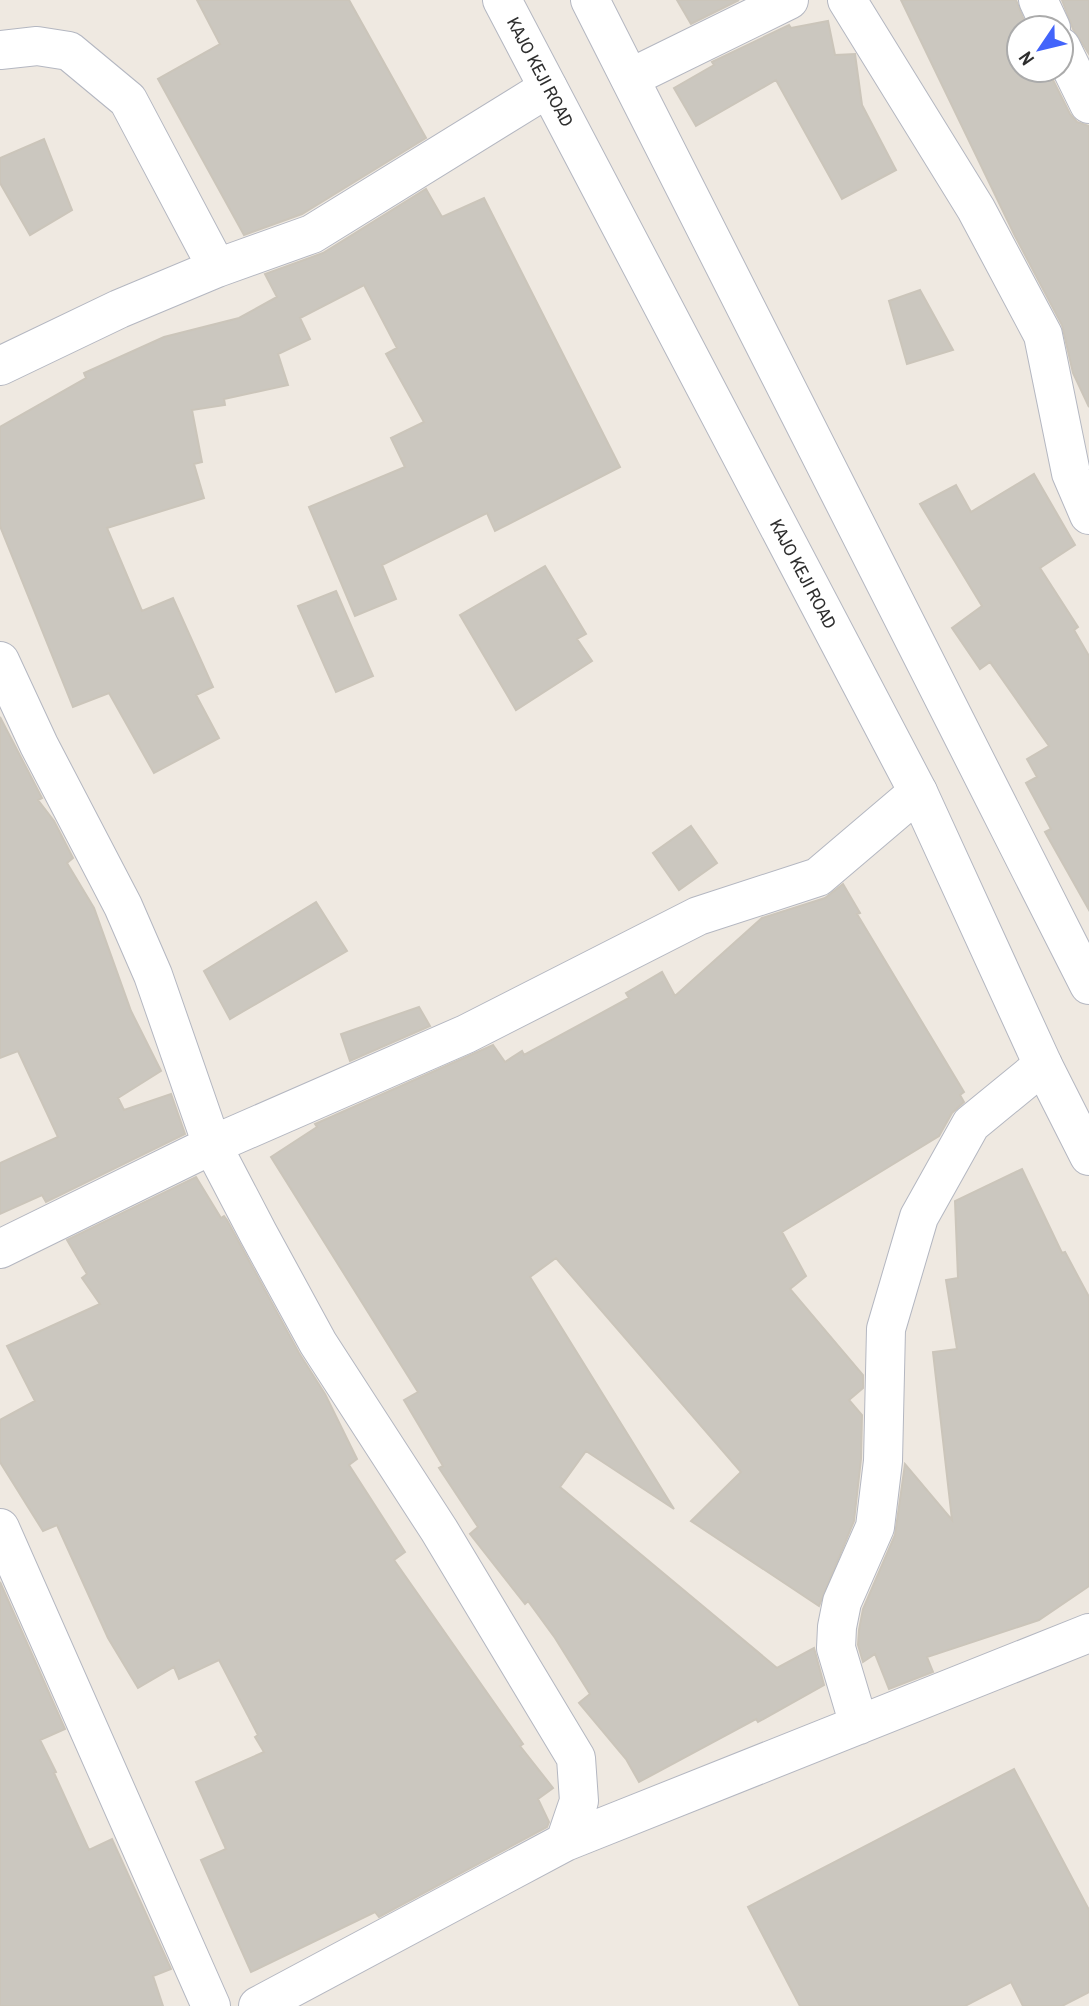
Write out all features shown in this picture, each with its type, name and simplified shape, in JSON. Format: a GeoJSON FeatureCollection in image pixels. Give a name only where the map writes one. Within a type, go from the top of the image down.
{"type":"FeatureCollection","features":[{"type":"Feature","properties":{"kind":"street","name":"KAJO KEJI ROAD"},"geometry":{"type":"LineString","coordinates":[[502,0],[918,792],[1089,1156]]}},
{"type":"Feature","properties":{"kind":"street"},"geometry":{"type":"LineString","coordinates":[[590,0],[1080,947],[1089,985]]}},
{"type":"Feature","properties":{"kind":"street"},"geometry":{"type":"LineString","coordinates":[[630,78],[789,0]]}},
{"type":"Feature","properties":{"kind":"street"},"geometry":{"type":"LineString","coordinates":[[847,0],[976,209],[1043,335],[1080,467],[1089,515]]}},
{"type":"Feature","properties":{"kind":"street"},"geometry":{"type":"LineString","coordinates":[[0,50],[37,46],[69,51],[128,100],[217,268]]}},
{"type":"Feature","properties":{"kind":"street"},"geometry":{"type":"LineString","coordinates":[[1075,76],[1089,104]]}},
{"type":"Feature","properties":{"kind":"street"},"geometry":{"type":"LineString","coordinates":[[0,366],[119,309],[217,268],[312,234],[548,88]]}},
{"type":"Feature","properties":{"kind":"street"},"geometry":{"type":"LineString","coordinates":[[0,661],[39,745],[123,906],[153,975],[212,1144],[318,1343],[384,1443],[566,1737],[576,1758],[579,1801],[565,1842]]}},
{"type":"Feature","properties":{"kind":"street"},"geometry":{"type":"LineString","coordinates":[[0,1249],[212,1144],[466,1034],[698,916],[818,877],[918,792]]}},
{"type":"Feature","properties":{"kind":"street"},"geometry":{"type":"LineString","coordinates":[[859,1725],[836,1648],[837,1627],[842,1602],[874,1527],[883,1461],[886,1329],[919,1217],[971,1124],[1044,1065]]}},
{"type":"Feature","properties":{"kind":"street"},"geometry":{"type":"LineString","coordinates":[[0,1528],[211,2006]]}},
{"type":"Feature","properties":{"kind":"street"},"geometry":{"type":"LineString","coordinates":[[258,2006],[565,1842],[1089,1633]]}},
{"type":"Feature","properties":{"kind":"building"},"geometry":{"type":"Polygon","coordinates":[[[197,0],[349,0],[426,138],[302,214],[244,235],[158,79],[220,44],[197,0]]]}},
{"type":"Feature","properties":{"kind":"building"},"geometry":{"type":"Polygon","coordinates":[[[677,0],[739,0],[691,24],[677,0]]]}},
{"type":"Feature","properties":{"kind":"building"},"geometry":{"type":"Polygon","coordinates":[[[901,0],[1016,0],[1022,14],[1005,14],[1005,84],[1055,84],[1070,114],[1077,122],[1089,126],[1089,407],[1073,373],[1062,325],[1015,236],[901,0]]]}},
{"type":"Feature","properties":{"kind":"building"},"geometry":{"type":"Polygon","coordinates":[[[1062,0],[1089,0],[1089,54],[1075,32],[1075,14],[1067,14],[1062,0]]]}},
{"type":"Feature","properties":{"kind":"building"},"geometry":{"type":"Polygon","coordinates":[[[828,21],[835,55],[855,54],[862,105],[896,170],[842,199],[776,80],[696,126],[674,88],[714,65],[712,62],[789,25],[791,28],[828,21]]]}},
{"type":"Feature","properties":{"kind":"building"},"geometry":{"type":"Polygon","coordinates":[[[44,139],[72,210],[30,235],[0,183],[0,158],[44,139]]]}},
{"type":"Feature","properties":{"kind":"building"},"geometry":{"type":"Polygon","coordinates":[[[426,189],[442,217],[484,198],[620,467],[495,531],[487,513],[382,565],[396,599],[355,616],[309,507],[405,467],[391,438],[424,422],[386,354],[397,348],[364,285],[300,318],[310,339],[278,354],[288,385],[224,399],[225,405],[192,410],[202,462],[194,464],[204,498],[107,528],[142,611],[173,598],[213,687],[196,695],[219,738],[154,773],[109,693],[73,707],[0,526],[0,427],[86,378],[84,373],[164,337],[239,318],[277,297],[265,274],[323,253],[426,189]]]}},
{"type":"Feature","properties":{"kind":"building"},"geometry":{"type":"Polygon","coordinates":[[[920,290],[953,350],[907,364],[889,301],[920,290]]]}},
{"type":"Feature","properties":{"kind":"building"},"geometry":{"type":"Polygon","coordinates":[[[1034,474],[1075,545],[1040,568],[1078,627],[1074,630],[1089,656],[1089,910],[1045,832],[1051,829],[1026,783],[1037,777],[1027,759],[1049,746],[990,662],[980,669],[952,628],[982,606],[920,504],[956,485],[971,512],[1034,474]]]}},
{"type":"Feature","properties":{"kind":"building"},"geometry":{"type":"Polygon","coordinates":[[[545,566],[586,634],[577,639],[592,661],[516,710],[460,615],[545,566]]]}},
{"type":"Feature","properties":{"kind":"building"},"geometry":{"type":"Polygon","coordinates":[[[336,591],[373,676],[336,692],[298,606],[336,591]]]}},
{"type":"Feature","properties":{"kind":"building"},"geometry":{"type":"Polygon","coordinates":[[[0,717],[42,798],[38,800],[54,821],[73,858],[67,863],[94,908],[131,1011],[161,1071],[118,1098],[124,1110],[171,1094],[185,1134],[46,1202],[42,1195],[0,1214],[0,1163],[58,1137],[18,1051],[0,1058],[0,717]]]}},
{"type":"Feature","properties":{"kind":"building"},"geometry":{"type":"Polygon","coordinates":[[[691,826],[717,863],[679,890],[653,853],[691,826]]]}},
{"type":"Feature","properties":{"kind":"building"},"geometry":{"type":"Polygon","coordinates":[[[843,884],[860,913],[857,914],[964,1092],[960,1095],[964,1102],[952,1113],[939,1136],[782,1232],[806,1276],[790,1289],[863,1375],[863,1388],[849,1400],[862,1415],[861,1459],[854,1521],[819,1606],[691,1521],[741,1472],[556,1258],[530,1277],[674,1509],[586,1451],[560,1487],[777,1668],[814,1648],[824,1685],[758,1722],[756,1719],[639,1782],[626,1759],[579,1703],[590,1694],[555,1638],[528,1601],[525,1604],[470,1534],[478,1527],[439,1468],[443,1466],[404,1400],[418,1392],[271,1157],[317,1127],[315,1124],[493,1045],[505,1062],[522,1051],[524,1055],[629,998],[626,993],[662,972],[675,996],[762,918],[825,898],[843,884]]]}},
{"type":"Feature","properties":{"kind":"building"},"geometry":{"type":"Polygon","coordinates":[[[316,902],[347,951],[230,1019],[204,971],[316,902]]]}},
{"type":"Feature","properties":{"kind":"building"},"geometry":{"type":"Polygon","coordinates":[[[419,1007],[430,1026],[350,1061],[341,1034],[419,1007]]]}},
{"type":"Feature","properties":{"kind":"building"},"geometry":{"type":"Polygon","coordinates":[[[1022,1169],[1062,1253],[1065,1252],[1089,1297],[1089,1586],[1039,1620],[927,1657],[933,1672],[889,1689],[875,1654],[863,1662],[858,1645],[859,1630],[863,1609],[895,1535],[905,1464],[952,1520],[933,1352],[957,1349],[946,1280],[958,1278],[955,1201],[1022,1169]]]}},
{"type":"Feature","properties":{"kind":"building"},"geometry":{"type":"Polygon","coordinates":[[[196,1177],[221,1218],[224,1216],[227,1220],[299,1353],[325,1394],[357,1459],[349,1465],[405,1552],[394,1560],[523,1744],[520,1746],[553,1788],[538,1799],[549,1822],[547,1827],[379,1917],[375,1912],[251,1972],[201,1860],[226,1849],[196,1782],[264,1752],[255,1737],[258,1735],[219,1660],[179,1679],[174,1667],[138,1688],[108,1638],[57,1525],[43,1531],[0,1462],[0,1420],[35,1401],[7,1346],[100,1304],[82,1278],[87,1274],[67,1240],[196,1177]]]}},
{"type":"Feature","properties":{"kind":"building"},"geometry":{"type":"Polygon","coordinates":[[[0,1582],[65,1729],[40,1740],[56,1772],[54,1773],[89,1850],[112,1839],[171,1969],[153,1976],[163,2006],[0,2006],[0,1582]]]}},
{"type":"Feature","properties":{"kind":"building"},"geometry":{"type":"Polygon","coordinates":[[[1014,1769],[1089,1910],[1089,1992],[1062,2006],[1023,2006],[1011,1982],[965,2006],[800,2006],[748,1907],[1014,1769]]]}}]}
